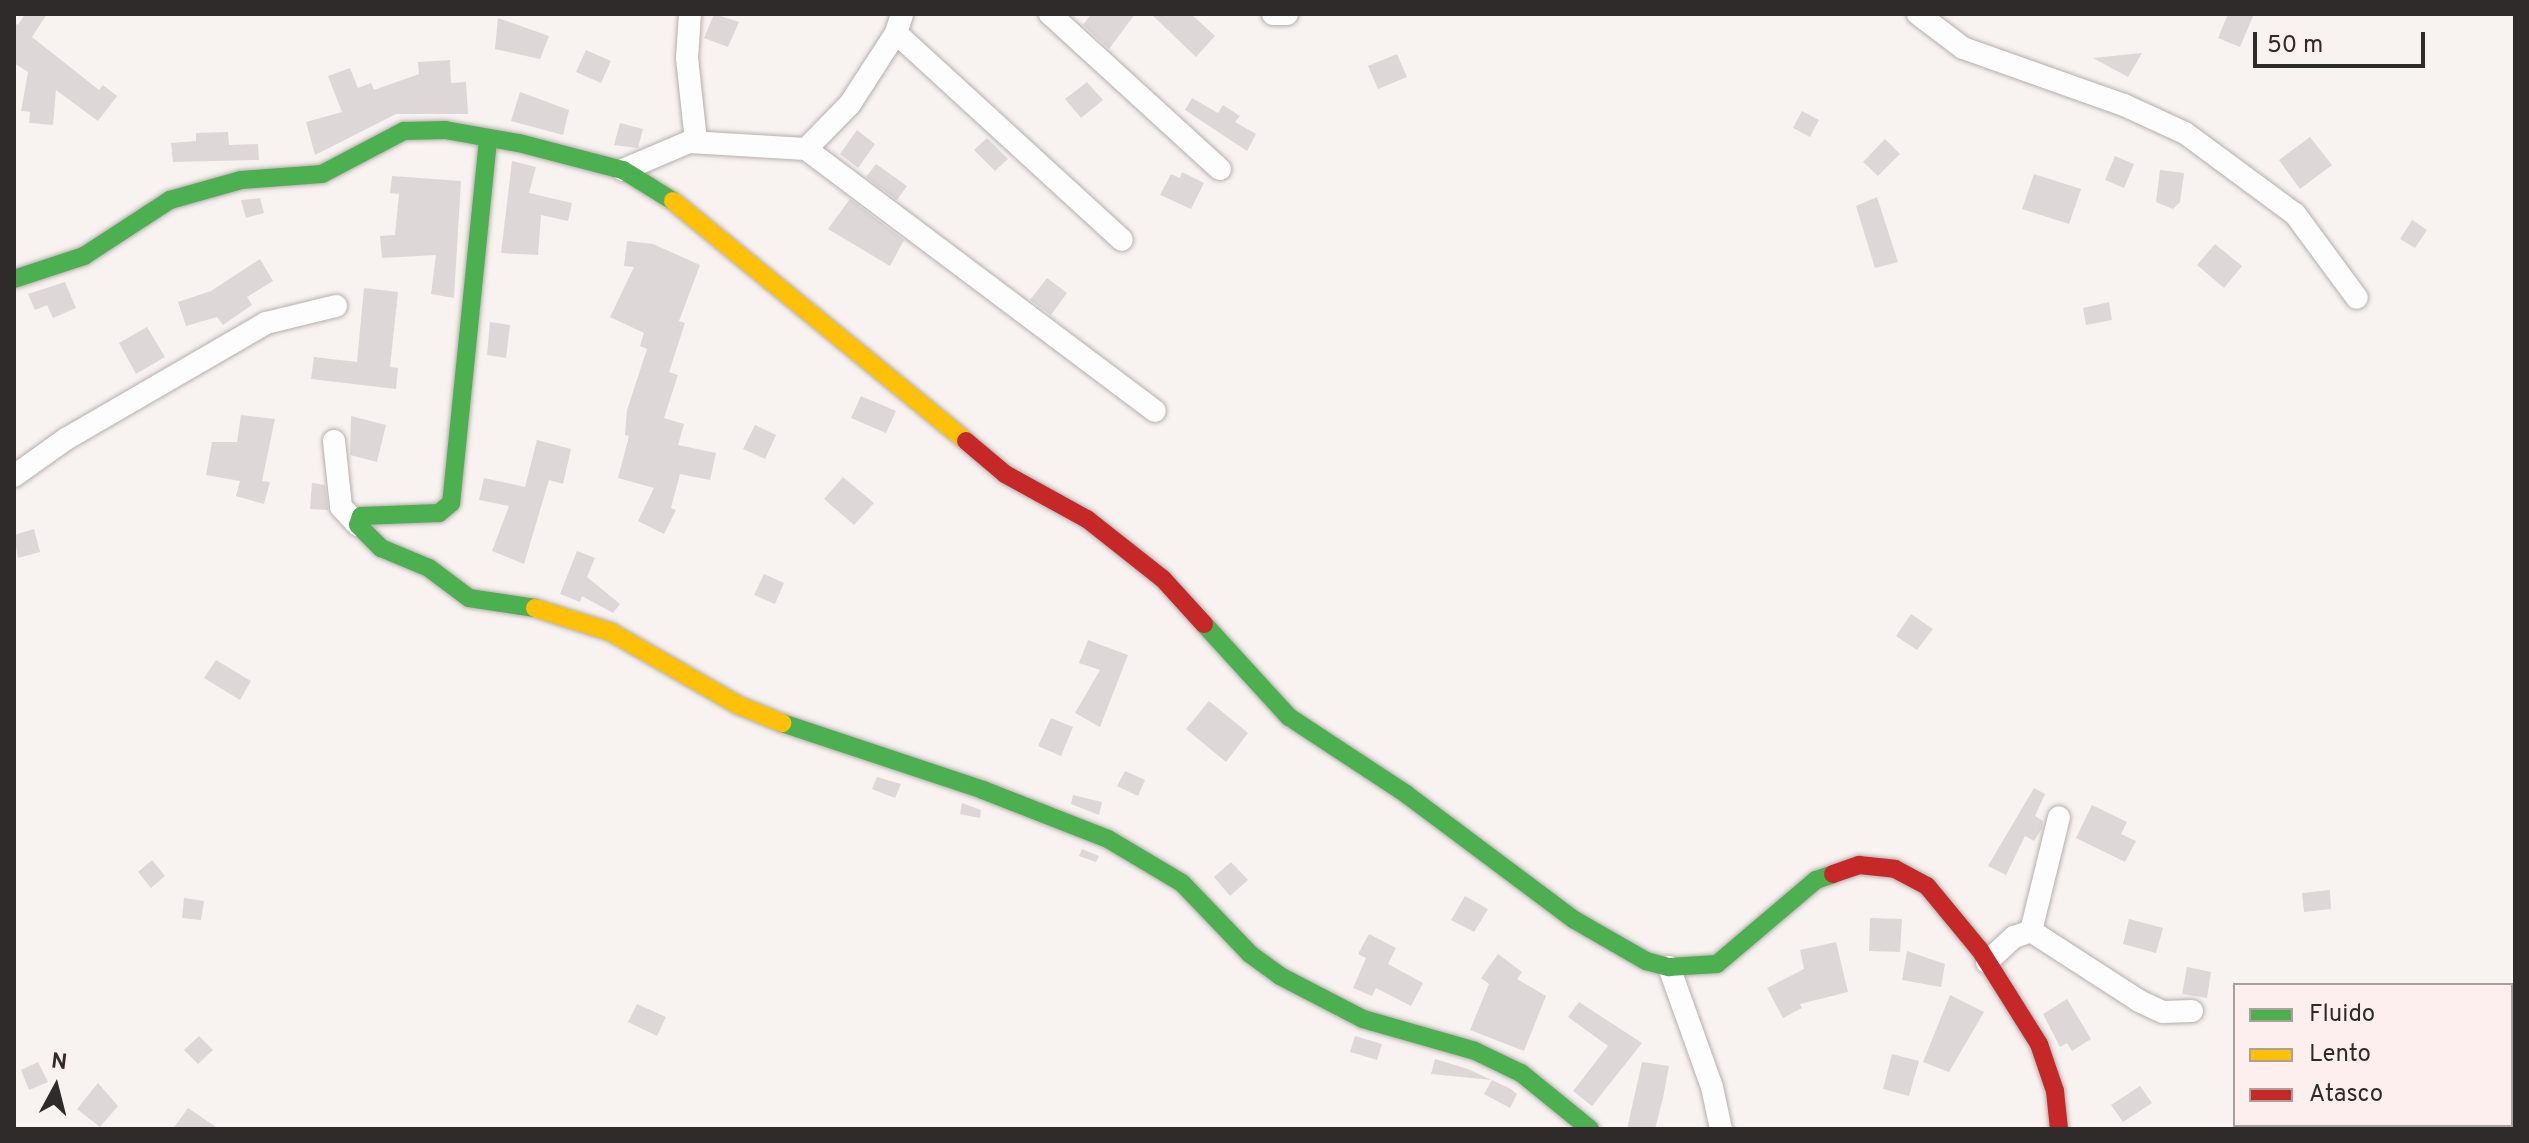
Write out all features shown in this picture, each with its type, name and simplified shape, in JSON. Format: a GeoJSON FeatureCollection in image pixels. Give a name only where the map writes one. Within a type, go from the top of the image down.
{"type":"FeatureCollection","features":[{"type":"Feature","properties":{"kind":"street"},"geometry":{"type":"LineString","coordinates":[[667,14],[690,19],[687,58],[696,141]]}},
{"type":"Feature","properties":{"kind":"street"},"geometry":{"type":"LineString","coordinates":[[1050,14],[1220,169]]}},
{"type":"Feature","properties":{"kind":"street"},"geometry":{"type":"LineString","coordinates":[[1273,14],[1287,14]]}},
{"type":"Feature","properties":{"kind":"street"},"geometry":{"type":"LineString","coordinates":[[1918,14],[1963,48],[2124,105],[2185,133],[2295,214],[2357,298]]}},
{"type":"Feature","properties":{"kind":"street"},"geometry":{"type":"LineString","coordinates":[[806,149],[850,104],[899,24],[1122,240]]}},
{"type":"Feature","properties":{"kind":"street"},"geometry":{"type":"LineString","coordinates":[[14,279],[84,256],[170,200],[241,180],[322,174],[404,131],[445,130],[488,140],[519,143],[623,170],[655,187],[881,367],[1005,474],[1087,519],[1163,579],[1301,726],[1406,794],[1573,919],[1646,961],[1669,967],[1717,964],[1736,953],[1816,880],[1859,865],[1878,864],[1927,886],[1987,962],[2039,1044],[2055,1091],[2059,1129]]}},
{"type":"Feature","properties":{"kind":"street"},"geometry":{"type":"LineString","coordinates":[[358,525],[364,514],[439,513],[451,503],[456,488],[488,140]]}},
{"type":"Feature","properties":{"kind":"street"},"geometry":{"type":"LineString","coordinates":[[623,170],[696,141],[806,149],[1155,411]]}},
{"type":"Feature","properties":{"kind":"street"},"geometry":{"type":"LineString","coordinates":[[14,476],[66,439],[266,323],[336,306]]}},
{"type":"Feature","properties":{"kind":"street"},"geometry":{"type":"LineString","coordinates":[[334,441],[341,507],[392,555],[429,568],[469,598],[530,606],[611,632],[738,705],[1108,839],[1182,883],[1250,954],[1280,976],[1363,1019],[1475,1051],[1521,1073],[1590,1129]]}},
{"type":"Feature","properties":{"kind":"street"},"geometry":{"type":"LineString","coordinates":[[2031,931],[2059,817]]}},
{"type":"Feature","properties":{"kind":"street"},"geometry":{"type":"LineString","coordinates":[[1987,962],[2014,937],[2031,931]]}},
{"type":"Feature","properties":{"kind":"street"},"geometry":{"type":"LineString","coordinates":[[2031,931],[2139,1001],[2163,1012],[2192,1011]]}},
{"type":"Feature","properties":{"kind":"street"},"geometry":{"type":"LineString","coordinates":[[1669,967],[1712,1087],[1721,1129]]}},
{"type":"Feature","properties":{"kind":"building"},"geometry":{"type":"Polygon","coordinates":[[[25,14],[47,14],[32,37],[99,90],[103,85],[117,96],[98,121],[56,90],[53,125],[29,123],[30,112],[21,111],[28,72],[14,63],[14,22],[18,25],[25,14]]]}},
{"type":"Feature","properties":{"kind":"building"},"geometry":{"type":"Polygon","coordinates":[[[714,14],[739,22],[728,47],[704,38],[714,14]]]}},
{"type":"Feature","properties":{"kind":"building"},"geometry":{"type":"Polygon","coordinates":[[[1091,14],[1135,14],[1109,49],[1083,25],[1091,14]]]}},
{"type":"Feature","properties":{"kind":"building"},"geometry":{"type":"Polygon","coordinates":[[[1151,14],[1191,14],[1215,36],[1196,57],[1151,14]]]}},
{"type":"Feature","properties":{"kind":"building"},"geometry":{"type":"Polygon","coordinates":[[[2228,14],[2254,14],[2240,47],[2218,38],[2228,14]]]}},
{"type":"Feature","properties":{"kind":"building"},"geometry":{"type":"Polygon","coordinates":[[[498,18],[549,36],[540,59],[495,49],[498,18]]]}},
{"type":"Feature","properties":{"kind":"building"},"geometry":{"type":"Polygon","coordinates":[[[586,50],[611,61],[601,83],[576,72],[586,50]]]}},
{"type":"Feature","properties":{"kind":"building"},"geometry":{"type":"Polygon","coordinates":[[[2142,53],[2128,77],[2093,58],[2142,53]]]}},
{"type":"Feature","properties":{"kind":"building"},"geometry":{"type":"Polygon","coordinates":[[[1397,54],[1407,77],[1378,89],[1368,66],[1397,54]]]}},
{"type":"Feature","properties":{"kind":"building"},"geometry":{"type":"Polygon","coordinates":[[[450,60],[451,83],[466,82],[468,114],[396,114],[315,155],[306,122],[342,112],[328,76],[350,68],[358,88],[371,83],[374,90],[419,74],[418,62],[450,60]]]}},
{"type":"Feature","properties":{"kind":"building"},"geometry":{"type":"Polygon","coordinates":[[[1087,82],[1103,100],[1081,118],[1065,99],[1087,82]]]}},
{"type":"Feature","properties":{"kind":"building"},"geometry":{"type":"Polygon","coordinates":[[[520,92],[569,110],[563,135],[511,121],[520,92]]]}},
{"type":"Feature","properties":{"kind":"building"},"geometry":{"type":"Polygon","coordinates":[[[1192,98],[1218,113],[1223,105],[1240,116],[1235,122],[1256,134],[1247,151],[1185,110],[1192,98]]]}},
{"type":"Feature","properties":{"kind":"building"},"geometry":{"type":"Polygon","coordinates":[[[1802,111],[1819,120],[1810,137],[1793,128],[1802,111]]]}},
{"type":"Feature","properties":{"kind":"building"},"geometry":{"type":"Polygon","coordinates":[[[620,123],[643,129],[638,148],[614,145],[620,123]]]}},
{"type":"Feature","properties":{"kind":"building"},"geometry":{"type":"Polygon","coordinates":[[[857,130],[875,144],[858,168],[840,154],[857,130]]]}},
{"type":"Feature","properties":{"kind":"building"},"geometry":{"type":"Polygon","coordinates":[[[228,132],[229,145],[258,144],[259,160],[173,162],[171,143],[196,141],[196,133],[228,132]]]}},
{"type":"Feature","properties":{"kind":"building"},"geometry":{"type":"Polygon","coordinates":[[[2310,137],[2332,165],[2300,189],[2279,160],[2310,137]]]}},
{"type":"Feature","properties":{"kind":"building"},"geometry":{"type":"Polygon","coordinates":[[[987,138],[1008,159],[995,171],[974,150],[987,138]]]}},
{"type":"Feature","properties":{"kind":"building"},"geometry":{"type":"Polygon","coordinates":[[[1885,139],[1900,154],[1878,176],[1863,162],[1885,139]]]}},
{"type":"Feature","properties":{"kind":"building"},"geometry":{"type":"Polygon","coordinates":[[[2115,156],[2134,164],[2124,188],[2105,180],[2115,156]]]}},
{"type":"Feature","properties":{"kind":"building"},"geometry":{"type":"Polygon","coordinates":[[[512,161],[536,167],[529,193],[572,203],[568,221],[541,215],[538,255],[501,253],[512,161]]]}},
{"type":"Feature","properties":{"kind":"building"},"geometry":{"type":"Polygon","coordinates":[[[876,164],[907,186],[897,200],[866,177],[876,164]]]}},
{"type":"Feature","properties":{"kind":"building"},"geometry":{"type":"Polygon","coordinates":[[[2160,170],[2184,173],[2180,202],[2173,209],[2156,202],[2160,170]]]}},
{"type":"Feature","properties":{"kind":"building"},"geometry":{"type":"Polygon","coordinates":[[[1182,172],[1204,183],[1191,209],[1160,195],[1171,174],[1180,178],[1182,172]]]}},
{"type":"Feature","properties":{"kind":"building"},"geometry":{"type":"Polygon","coordinates":[[[2034,174],[2081,189],[2069,224],[2022,209],[2034,174]]]}},
{"type":"Feature","properties":{"kind":"building"},"geometry":{"type":"Polygon","coordinates":[[[392,176],[461,181],[454,298],[431,294],[436,255],[382,258],[380,236],[395,235],[399,194],[390,193],[392,176]]]}},
{"type":"Feature","properties":{"kind":"building"},"geometry":{"type":"Polygon","coordinates":[[[1877,197],[1898,262],[1875,268],[1856,206],[1877,197]]]}},
{"type":"Feature","properties":{"kind":"building"},"geometry":{"type":"Polygon","coordinates":[[[260,198],[264,213],[246,218],[241,200],[260,198]]]}},
{"type":"Feature","properties":{"kind":"building"},"geometry":{"type":"Polygon","coordinates":[[[850,199],[904,240],[890,266],[828,229],[850,199]]]}},
{"type":"Feature","properties":{"kind":"building"},"geometry":{"type":"Polygon","coordinates":[[[2412,220],[2427,230],[2415,248],[2400,239],[2412,220]]]}},
{"type":"Feature","properties":{"kind":"building"},"geometry":{"type":"Polygon","coordinates":[[[627,241],[653,244],[700,265],[679,321],[685,323],[669,372],[678,375],[664,418],[684,424],[678,445],[716,453],[710,480],[680,474],[671,508],[676,510],[664,534],[638,521],[654,488],[618,478],[629,436],[625,435],[627,410],[647,349],[640,346],[644,333],[610,317],[634,267],[624,266],[627,241]]]}},
{"type":"Feature","properties":{"kind":"building"},"geometry":{"type":"Polygon","coordinates":[[[2215,244],[2242,266],[2224,288],[2197,265],[2215,244]]]}},
{"type":"Feature","properties":{"kind":"building"},"geometry":{"type":"Polygon","coordinates":[[[260,259],[273,281],[247,297],[252,305],[223,325],[217,317],[186,326],[178,302],[211,291],[260,259]]]}},
{"type":"Feature","properties":{"kind":"building"},"geometry":{"type":"Polygon","coordinates":[[[1047,278],[1067,293],[1051,315],[1030,300],[1047,278]]]}},
{"type":"Feature","properties":{"kind":"building"},"geometry":{"type":"Polygon","coordinates":[[[65,282],[76,308],[53,318],[47,305],[35,310],[28,294],[65,282]]]}},
{"type":"Feature","properties":{"kind":"building"},"geometry":{"type":"Polygon","coordinates":[[[364,288],[398,292],[390,367],[398,368],[396,389],[311,379],[314,357],[357,362],[364,288]]]}},
{"type":"Feature","properties":{"kind":"building"},"geometry":{"type":"Polygon","coordinates":[[[2109,302],[2112,320],[2086,325],[2083,308],[2109,302]]]}},
{"type":"Feature","properties":{"kind":"building"},"geometry":{"type":"Polygon","coordinates":[[[490,322],[510,325],[506,358],[487,355],[490,322]]]}},
{"type":"Feature","properties":{"kind":"building"},"geometry":{"type":"Polygon","coordinates":[[[147,327],[165,357],[136,374],[119,343],[147,327]]]}},
{"type":"Feature","properties":{"kind":"building"},"geometry":{"type":"Polygon","coordinates":[[[861,396],[896,411],[886,433],[851,418],[861,396]]]}},
{"type":"Feature","properties":{"kind":"building"},"geometry":{"type":"Polygon","coordinates":[[[241,415],[275,419],[262,481],[270,482],[264,504],[236,496],[240,481],[206,475],[212,442],[237,442],[241,415]]]}},
{"type":"Feature","properties":{"kind":"building"},"geometry":{"type":"Polygon","coordinates":[[[351,416],[386,425],[377,462],[350,455],[351,416]]]}},
{"type":"Feature","properties":{"kind":"building"},"geometry":{"type":"Polygon","coordinates":[[[755,425],[776,435],[765,459],[743,449],[755,425]]]}},
{"type":"Feature","properties":{"kind":"building"},"geometry":{"type":"Polygon","coordinates":[[[537,440],[571,449],[563,484],[549,480],[524,564],[492,551],[509,506],[479,500],[484,478],[525,487],[537,440]]]}},
{"type":"Feature","properties":{"kind":"building"},"geometry":{"type":"Polygon","coordinates":[[[843,477],[874,503],[854,525],[824,499],[843,477]]]}},
{"type":"Feature","properties":{"kind":"building"},"geometry":{"type":"Polygon","coordinates":[[[312,483],[325,485],[328,510],[310,509],[312,483]]]}},
{"type":"Feature","properties":{"kind":"building"},"geometry":{"type":"Polygon","coordinates":[[[34,529],[40,552],[18,558],[14,535],[34,529]]]}},
{"type":"Feature","properties":{"kind":"building"},"geometry":{"type":"Polygon","coordinates":[[[577,551],[595,558],[587,577],[620,604],[613,613],[582,596],[580,602],[560,594],[577,551]]]}},
{"type":"Feature","properties":{"kind":"building"},"geometry":{"type":"Polygon","coordinates":[[[764,574],[784,583],[775,604],[754,595],[764,574]]]}},
{"type":"Feature","properties":{"kind":"building"},"geometry":{"type":"Polygon","coordinates":[[[1911,614],[1933,629],[1917,650],[1896,636],[1911,614]]]}},
{"type":"Feature","properties":{"kind":"building"},"geometry":{"type":"Polygon","coordinates":[[[1088,640],[1128,655],[1100,727],[1075,713],[1100,670],[1079,663],[1088,640]]]}},
{"type":"Feature","properties":{"kind":"building"},"geometry":{"type":"Polygon","coordinates":[[[216,660],[251,681],[240,700],[204,678],[216,660]]]}},
{"type":"Feature","properties":{"kind":"building"},"geometry":{"type":"Polygon","coordinates":[[[1209,701],[1248,733],[1226,762],[1186,729],[1209,701]]]}},
{"type":"Feature","properties":{"kind":"building"},"geometry":{"type":"Polygon","coordinates":[[[1051,718],[1073,727],[1061,756],[1038,746],[1051,718]]]}},
{"type":"Feature","properties":{"kind":"building"},"geometry":{"type":"Polygon","coordinates":[[[1125,771],[1145,780],[1138,796],[1117,786],[1125,771]]]}},
{"type":"Feature","properties":{"kind":"building"},"geometry":{"type":"Polygon","coordinates":[[[877,777],[901,784],[895,798],[872,789],[877,777]]]}},
{"type":"Feature","properties":{"kind":"building"},"geometry":{"type":"Polygon","coordinates":[[[2034,788],[2045,794],[2035,816],[2043,821],[2042,828],[2034,841],[2025,836],[2006,875],[1988,866],[2034,788]]]}},
{"type":"Feature","properties":{"kind":"building"},"geometry":{"type":"Polygon","coordinates":[[[1073,795],[1102,802],[1099,815],[1071,804],[1073,795]]]}},
{"type":"Feature","properties":{"kind":"building"},"geometry":{"type":"Polygon","coordinates":[[[962,803],[981,810],[980,818],[960,814],[962,803]]]}},
{"type":"Feature","properties":{"kind":"building"},"geometry":{"type":"Polygon","coordinates":[[[2092,805],[2127,822],[2121,834],[2136,841],[2125,862],[2076,838],[2092,805]]]}},
{"type":"Feature","properties":{"kind":"building"},"geometry":{"type":"Polygon","coordinates":[[[1082,849],[1099,856],[1096,862],[1079,856],[1082,849]]]}},
{"type":"Feature","properties":{"kind":"building"},"geometry":{"type":"Polygon","coordinates":[[[152,860],[165,876],[151,888],[138,872],[152,860]]]}},
{"type":"Feature","properties":{"kind":"building"},"geometry":{"type":"Polygon","coordinates":[[[1231,862],[1248,880],[1230,896],[1214,877],[1231,862]]]}},
{"type":"Feature","properties":{"kind":"building"},"geometry":{"type":"Polygon","coordinates":[[[2330,890],[2331,909],[2304,912],[2302,893],[2330,890]]]}},
{"type":"Feature","properties":{"kind":"building"},"geometry":{"type":"Polygon","coordinates":[[[1465,896],[1488,909],[1474,932],[1451,920],[1465,896]]]}},
{"type":"Feature","properties":{"kind":"building"},"geometry":{"type":"Polygon","coordinates":[[[184,898],[204,901],[201,920],[182,918],[184,898]]]}},
{"type":"Feature","properties":{"kind":"building"},"geometry":{"type":"Polygon","coordinates":[[[1870,918],[1902,919],[1900,952],[1869,951],[1870,918]]]}},
{"type":"Feature","properties":{"kind":"building"},"geometry":{"type":"Polygon","coordinates":[[[2129,919],[2163,928],[2156,953],[2123,944],[2129,919]]]}},
{"type":"Feature","properties":{"kind":"building"},"geometry":{"type":"Polygon","coordinates":[[[1369,934],[1396,948],[1388,964],[1423,983],[1411,1006],[1376,988],[1372,996],[1353,988],[1366,958],[1358,954],[1369,934]]]}},
{"type":"Feature","properties":{"kind":"building"},"geometry":{"type":"Polygon","coordinates":[[[1836,942],[1848,992],[1800,1004],[1802,1008],[1783,1018],[1767,988],[1804,969],[1800,950],[1836,942]]]}},
{"type":"Feature","properties":{"kind":"building"},"geometry":{"type":"Polygon","coordinates":[[[1907,951],[1945,964],[1941,987],[1902,980],[1907,951]]]}},
{"type":"Feature","properties":{"kind":"building"},"geometry":{"type":"Polygon","coordinates":[[[1498,954],[1522,972],[1517,979],[1546,996],[1524,1051],[1470,1030],[1489,984],[1481,978],[1498,954]]]}},
{"type":"Feature","properties":{"kind":"building"},"geometry":{"type":"Polygon","coordinates":[[[2187,967],[2211,972],[2207,998],[2182,994],[2187,967]]]}},
{"type":"Feature","properties":{"kind":"building"},"geometry":{"type":"Polygon","coordinates":[[[1950,995],[1984,1012],[1949,1072],[1923,1062],[1950,995]]]}},
{"type":"Feature","properties":{"kind":"building"},"geometry":{"type":"Polygon","coordinates":[[[2067,999],[2091,1039],[2072,1051],[2067,1043],[2060,1047],[2043,1014],[2067,999]]]}},
{"type":"Feature","properties":{"kind":"building"},"geometry":{"type":"Polygon","coordinates":[[[1579,1002],[1642,1043],[1592,1106],[1573,1091],[1608,1046],[1568,1017],[1579,1002]]]}},
{"type":"Feature","properties":{"kind":"building"},"geometry":{"type":"Polygon","coordinates":[[[637,1004],[666,1017],[657,1036],[628,1022],[637,1004]]]}},
{"type":"Feature","properties":{"kind":"building"},"geometry":{"type":"Polygon","coordinates":[[[199,1036],[213,1050],[198,1064],[184,1050],[199,1036]]]}},
{"type":"Feature","properties":{"kind":"building"},"geometry":{"type":"Polygon","coordinates":[[[1355,1036],[1382,1044],[1377,1060],[1350,1052],[1355,1036]]]}},
{"type":"Feature","properties":{"kind":"building"},"geometry":{"type":"Polygon","coordinates":[[[1892,1054],[1919,1061],[1909,1096],[1883,1089],[1892,1054]]]}},
{"type":"Feature","properties":{"kind":"building"},"geometry":{"type":"Polygon","coordinates":[[[1435,1059],[1468,1069],[1492,1080],[1431,1074],[1435,1059]]]}},
{"type":"Feature","properties":{"kind":"building"},"geometry":{"type":"Polygon","coordinates":[[[38,1062],[48,1082],[29,1090],[21,1070],[38,1062]]]}},
{"type":"Feature","properties":{"kind":"building"},"geometry":{"type":"Polygon","coordinates":[[[1642,1062],[1669,1066],[1663,1098],[1655,1129],[1627,1129],[1642,1062]]]}},
{"type":"Feature","properties":{"kind":"building"},"geometry":{"type":"Polygon","coordinates":[[[1492,1080],[1517,1094],[1510,1108],[1484,1094],[1492,1080]]]}},
{"type":"Feature","properties":{"kind":"building"},"geometry":{"type":"Polygon","coordinates":[[[98,1083],[118,1106],[100,1127],[77,1109],[98,1083]]]}},
{"type":"Feature","properties":{"kind":"building"},"geometry":{"type":"Polygon","coordinates":[[[2140,1086],[2152,1103],[2123,1122],[2111,1105],[2140,1086]]]}},
{"type":"Feature","properties":{"kind":"building"},"geometry":{"type":"Polygon","coordinates":[[[188,1108],[219,1129],[173,1129],[188,1108]]]}},
{"type":"Feature","properties":{"kind":"traffic: fast"},"geometry":{"type":"LineString","coordinates":[[14,279],[84,256],[170,200],[241,180],[322,174],[404,131],[445,130],[519,143],[623,170],[673,201]]}},
{"type":"Feature","properties":{"kind":"traffic: fast"},"geometry":{"type":"LineString","coordinates":[[488,140],[451,503],[439,513],[361,516],[358,525],[381,548],[429,568],[469,598],[535,608]]}},
{"type":"Feature","properties":{"kind":"traffic: fast"},"geometry":{"type":"LineString","coordinates":[[1204,624],[1289,717],[1406,794],[1573,919],[1646,961],[1669,967],[1717,964],[1816,880],[1833,874]]}},
{"type":"Feature","properties":{"kind":"traffic: fast"},"geometry":{"type":"LineString","coordinates":[[782,723],[983,790],[1108,839],[1182,883],[1250,954],[1280,976],[1363,1019],[1475,1051],[1521,1073],[1590,1129]]}},
{"type":"Feature","properties":{"kind":"traffic: slow"},"geometry":{"type":"LineString","coordinates":[[673,201],[966,441]]}},
{"type":"Feature","properties":{"kind":"traffic: slow"},"geometry":{"type":"LineString","coordinates":[[535,608],[611,632],[738,705],[782,723]]}},
{"type":"Feature","properties":{"kind":"traffic: jam"},"geometry":{"type":"LineString","coordinates":[[966,441],[1005,474],[1087,519],[1163,579],[1204,624]]}},
{"type":"Feature","properties":{"kind":"traffic: jam"},"geometry":{"type":"LineString","coordinates":[[1833,874],[1859,865],[1895,869],[1927,886],[1980,950],[2039,1044],[2055,1091],[2059,1129]]}}]}
